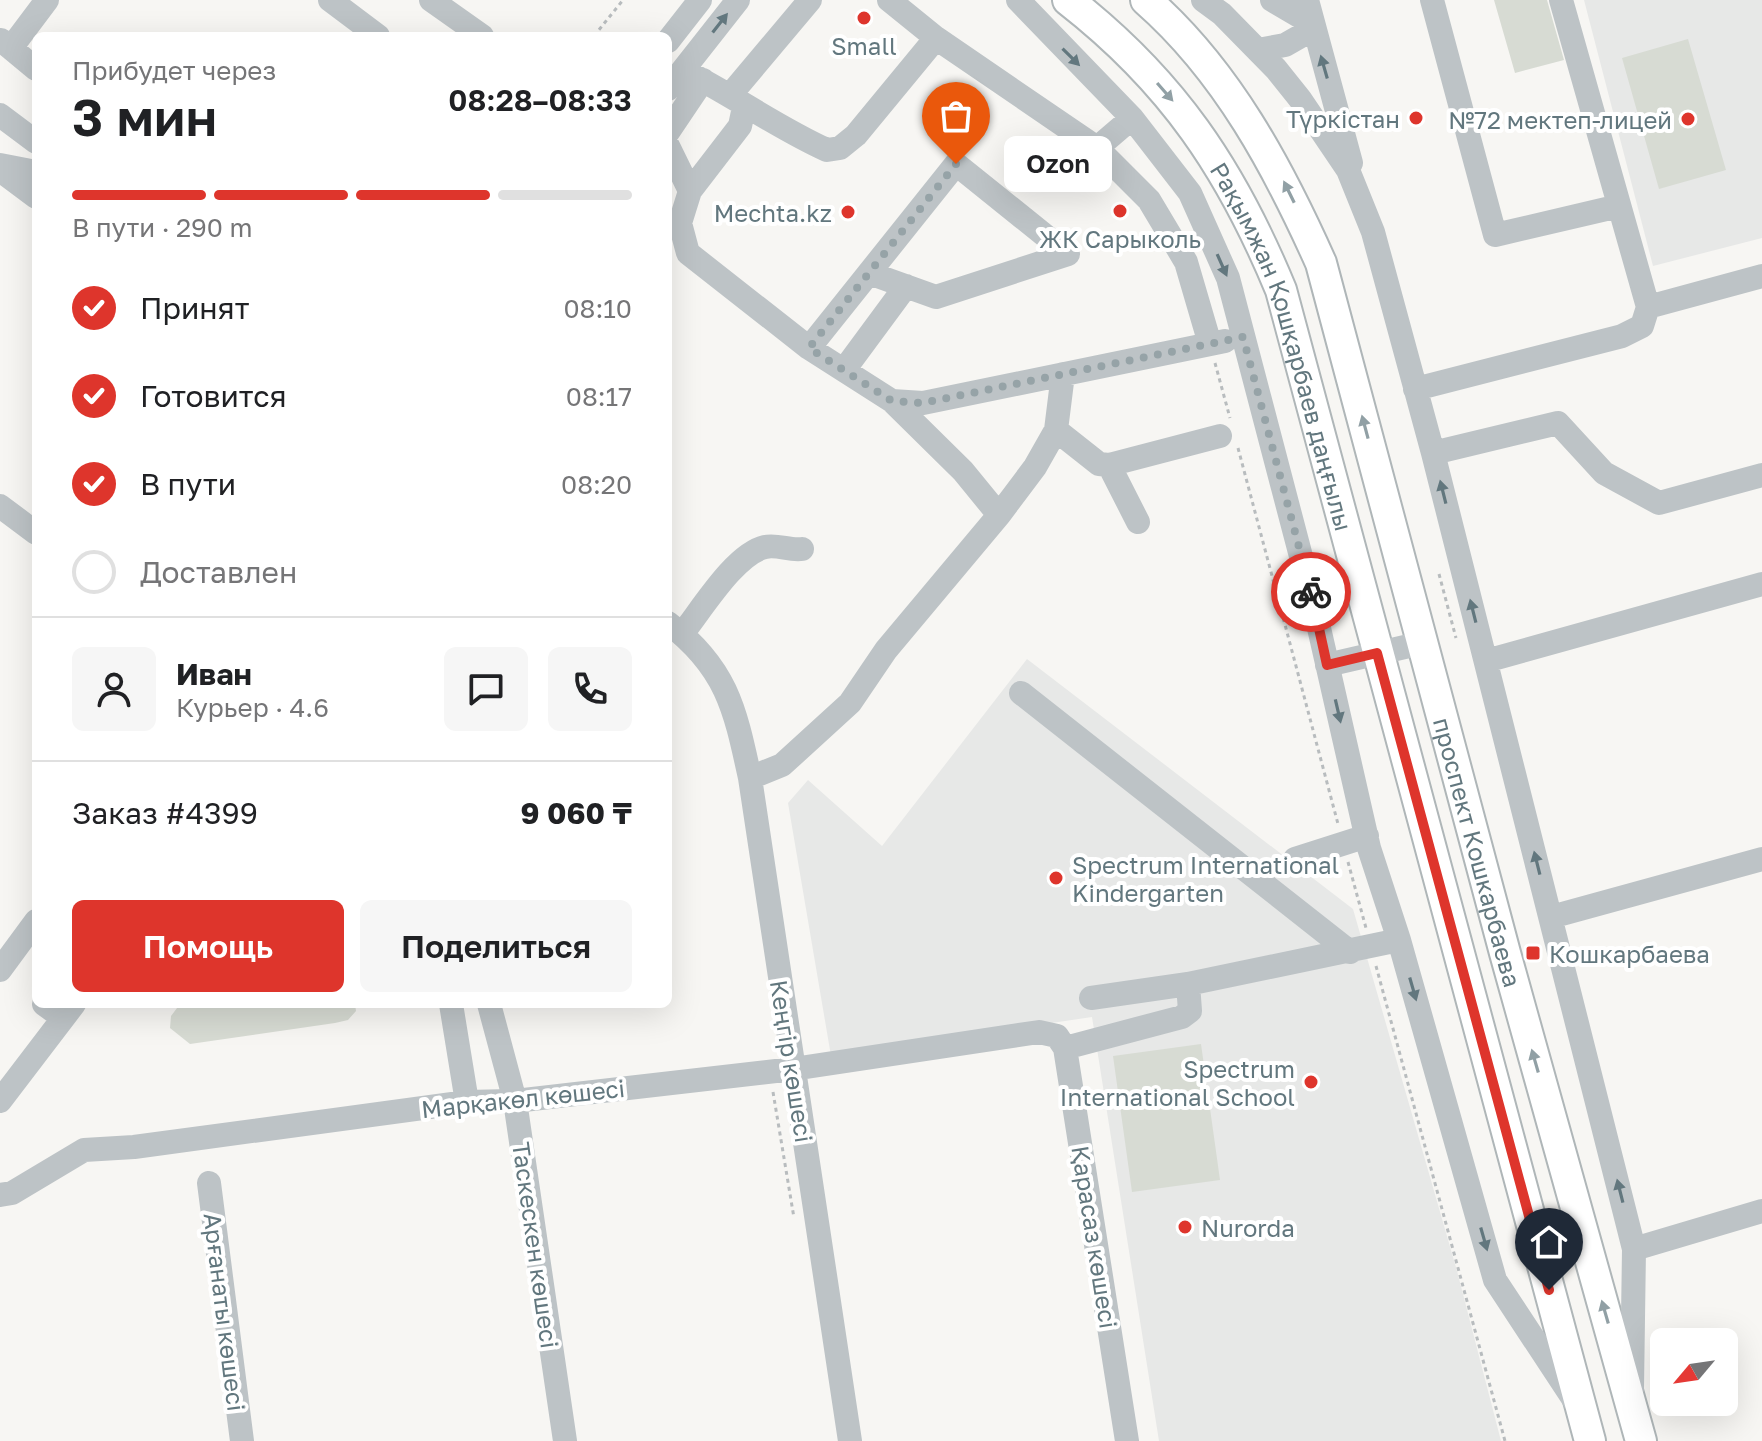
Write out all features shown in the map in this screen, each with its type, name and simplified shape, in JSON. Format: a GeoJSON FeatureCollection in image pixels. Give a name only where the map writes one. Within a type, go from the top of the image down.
{"type":"FeatureCollection","features":[{"type":"Feature","properties":{"kind":"main road","name":"Рақымжан Қошқарбаев даңғылы"},"geometry":{"type":"LineString","coordinates":[[1068,0],[1120,40],[1182,112],[1223,170],[1255,227],[1281,290],[1590,1441]]}},
{"type":"Feature","properties":{"kind":"main road","name":"проспект Кошкарбаева"},"geometry":{"type":"LineString","coordinates":[[1146,0],[1221,81],[1251,125],[1286,186],[1321,263],[1641,1441]]}},
{"type":"Feature","properties":{"kind":"street"},"geometry":{"type":"LineString","coordinates":[[32,66],[6,44],[47,0]]}},
{"type":"Feature","properties":{"kind":"street"},"geometry":{"type":"LineString","coordinates":[[330,0],[373,32]]}},
{"type":"Feature","properties":{"kind":"street"},"geometry":{"type":"LineString","coordinates":[[431,0],[476,32]]}},
{"type":"Feature","properties":{"kind":"street"},"geometry":{"type":"LineString","coordinates":[[672,36],[700,0]]}},
{"type":"Feature","properties":{"kind":"street"},"geometry":{"type":"LineString","coordinates":[[672,123],[693,75],[738,0]]}},
{"type":"Feature","properties":{"kind":"street"},"geometry":{"type":"LineString","coordinates":[[688,253],[680,223],[690,191],[740,126],[738,101],[810,0]]}},
{"type":"Feature","properties":{"kind":"street"},"geometry":{"type":"LineString","coordinates":[[889,0],[936,38],[1097,148],[1149,200],[1186,262],[1210,344]]}},
{"type":"Feature","properties":{"kind":"street"},"geometry":{"type":"LineString","coordinates":[[1018,0],[1132,118],[1190,193],[1228,278],[1327,665],[1367,836],[1495,1280],[1582,1412]]}},
{"type":"Feature","properties":{"kind":"street"},"geometry":{"type":"LineString","coordinates":[[1203,0],[1258,50],[1300,99],[1348,170],[1369,223]]}},
{"type":"Feature","properties":{"kind":"street"},"geometry":{"type":"LineString","coordinates":[[1272,0],[1310,17],[1433,453],[1634,1249],[1631,1407]]}},
{"type":"Feature","properties":{"kind":"street"},"geometry":{"type":"LineString","coordinates":[[1432,0],[1495,235],[1619,206]]}},
{"type":"Feature","properties":{"kind":"street"},"geometry":{"type":"LineString","coordinates":[[1415,389],[1622,336],[1642,326],[1648,307],[1561,0]]}},
{"type":"Feature","properties":{"kind":"street"},"geometry":{"type":"LineString","coordinates":[[1258,50],[1285,45],[1310,17]]}},
{"type":"Feature","properties":{"kind":"street"},"geometry":{"type":"LineString","coordinates":[[693,75],[827,150],[840,148],[856,135],[936,38]]}},
{"type":"Feature","properties":{"kind":"street"},"geometry":{"type":"LineString","coordinates":[[672,87],[693,75]]}},
{"type":"Feature","properties":{"kind":"street"},"geometry":{"type":"LineString","coordinates":[[0,115],[32,139]]}},
{"type":"Feature","properties":{"kind":"street"},"geometry":{"type":"LineString","coordinates":[[1097,148],[1132,118]]}},
{"type":"Feature","properties":{"kind":"street"},"geometry":{"type":"LineString","coordinates":[[672,154],[690,191]]}},
{"type":"Feature","properties":{"kind":"street"},"geometry":{"type":"LineString","coordinates":[[809,348],[956,164],[1068,254],[936,297],[869,273]]}},
{"type":"Feature","properties":{"kind":"street"},"geometry":{"type":"LineString","coordinates":[[0,168],[32,172]]}},
{"type":"Feature","properties":{"kind":"street"},"geometry":{"type":"LineString","coordinates":[[0,168],[32,194]]}},
{"type":"Feature","properties":{"kind":"street"},"geometry":{"type":"LineString","coordinates":[[672,238],[809,348],[892,401],[963,471],[999,515]]}},
{"type":"Feature","properties":{"kind":"street"},"geometry":{"type":"LineString","coordinates":[[1648,307],[1762,276]]}},
{"type":"Feature","properties":{"kind":"street"},"geometry":{"type":"LineString","coordinates":[[844,370],[906,286]]}},
{"type":"Feature","properties":{"kind":"street"},"geometry":{"type":"LineString","coordinates":[[892,401],[923,403],[1243,337]]}},
{"type":"Feature","properties":{"kind":"street"},"geometry":{"type":"LineString","coordinates":[[750,778],[782,765],[850,703],[886,650],[999,515],[1035,467],[1056,430],[1063,374]]}},
{"type":"Feature","properties":{"kind":"street"},"geometry":{"type":"LineString","coordinates":[[1433,453],[1558,423],[1604,473],[1659,503],[1762,475]]}},
{"type":"Feature","properties":{"kind":"street"},"geometry":{"type":"LineString","coordinates":[[1056,430],[1099,464],[1109,465],[1229,434]]}},
{"type":"Feature","properties":{"kind":"street"},"geometry":{"type":"LineString","coordinates":[[1109,465],[1138,522]]}},
{"type":"Feature","properties":{"kind":"street"},"geometry":{"type":"LineString","coordinates":[[4,518],[32,531]]}},
{"type":"Feature","properties":{"kind":"street"},"geometry":{"type":"LineString","coordinates":[[675,629],[745,554],[766,546],[786,552],[802,549]]}},
{"type":"Feature","properties":{"kind":"street"},"geometry":{"type":"LineString","coordinates":[[1486,661],[1762,584]]}},
{"type":"Feature","properties":{"kind":"street","name":"Кеңгір көшесі"},"geometry":{"type":"LineString","coordinates":[[675,629],[712,665],[736,713],[750,778],[850,1441]]}},
{"type":"Feature","properties":{"kind":"street"},"geometry":{"type":"LineString","coordinates":[[1327,665],[1422,643]]}},
{"type":"Feature","properties":{"kind":"street"},"geometry":{"type":"LineString","coordinates":[[1021,693],[1360,949]]}},
{"type":"Feature","properties":{"kind":"street"},"geometry":{"type":"LineString","coordinates":[[1295,859],[1367,836]]}},
{"type":"Feature","properties":{"kind":"street"},"geometry":{"type":"LineString","coordinates":[[1551,917],[1760,865]]}},
{"type":"Feature","properties":{"kind":"street"},"geometry":{"type":"LineString","coordinates":[[0,970],[32,926]]}},
{"type":"Feature","properties":{"kind":"street"},"geometry":{"type":"LineString","coordinates":[[1091,998],[1188,984],[1399,940]]}},
{"type":"Feature","properties":{"kind":"street","name":"Марқакөл көшесі"},"geometry":{"type":"LineString","coordinates":[[0,1195],[12,1193],[84,1150],[134,1147],[467,1102],[515,1101],[793,1069],[1039,1032],[1061,1042],[1182,1017],[1190,1011],[1188,984]]}},
{"type":"Feature","properties":{"kind":"street"},"geometry":{"type":"LineString","coordinates":[[0,1101],[46,1008]]}},
{"type":"Feature","properties":{"kind":"street"},"geometry":{"type":"LineString","coordinates":[[452,1008],[467,1102]]}},
{"type":"Feature","properties":{"kind":"street","name":"Таскескен көшесі"},"geometry":{"type":"LineString","coordinates":[[490,1008],[515,1101],[565,1441]]}},
{"type":"Feature","properties":{"kind":"street","name":"Қарасаз көшесі"},"geometry":{"type":"LineString","coordinates":[[1061,1042],[1127,1441]]}},
{"type":"Feature","properties":{"kind":"street","name":"Арғанаты көшесі"},"geometry":{"type":"LineString","coordinates":[[209,1183],[242,1441]]}},
{"type":"Feature","properties":{"kind":"street"},"geometry":{"type":"LineString","coordinates":[[1634,1249],[1762,1211]]}},
{"type":"Feature","properties":{"kind":"path"},"geometry":{"type":"LineString","coordinates":[[597,32],[623,0]]}},
{"type":"Feature","properties":{"kind":"path"},"geometry":{"type":"LineString","coordinates":[[1210,344],[1229,434],[1343,844],[1360,949],[1505,1441]]}},
{"type":"Feature","properties":{"kind":"path"},"geometry":{"type":"LineString","coordinates":[[1406,584],[1462,567]]}},
{"type":"Feature","properties":{"kind":"shaded area"},"geometry":{"type":"Polygon","coordinates":[[[1494,0],[1547,0],[1564,60],[1515,73],[1494,0]]]}},
{"type":"Feature","properties":{"kind":"shaded area","name":"№72 мектеп-лицей"},"geometry":{"type":"Polygon","coordinates":[[[1584,0],[1762,0],[1762,238],[1653,266],[1584,0]]]}},
{"type":"Feature","properties":{"kind":"shaded area"},"geometry":{"type":"Polygon","coordinates":[[[1688,39],[1726,170],[1659,189],[1622,58],[1688,39]]]}},
{"type":"Feature","properties":{"kind":"shaded area"},"geometry":{"type":"Polygon","coordinates":[[[1027,659],[1353,909],[1457,1271],[1501,1441],[1159,1441],[1092,1017],[831,1056],[788,803],[808,780],[882,846],[1027,659]]]}},
{"type":"Feature","properties":{"kind":"shaded area"},"geometry":{"type":"Polygon","coordinates":[[[177,1008],[356,1008],[356,1011],[348,1020],[335,1023],[190,1044],[170,1028],[171,1016],[177,1008]]]}},
{"type":"Feature","properties":{"kind":"shaded area"},"geometry":{"type":"Polygon","coordinates":[[[1201,1044],[1220,1180],[1132,1192],[1113,1056],[1201,1044]]]}},
{"type":"Feature","properties":{"kind":"way so far"},"geometry":{"type":"LineString","coordinates":[[956,164],[809,348],[892,401],[923,403],[1243,337],[1311,592]]}},
{"type":"Feature","properties":{"kind":"place","name":"Small"},"geometry":{"type":"Point","coordinates":[864,18]}},
{"type":"Feature","properties":{"kind":"place","name":"Түркістан"},"geometry":{"type":"Point","coordinates":[1416,118]}},
{"type":"Feature","properties":{"kind":"place","name":"№72 мектеп-лицей"},"geometry":{"type":"Point","coordinates":[1688,119]}},
{"type":"Feature","properties":{"kind":"place","name":"Ozon"},"geometry":{"type":"Point","coordinates":[956,164]}},
{"type":"Feature","properties":{"kind":"place","name":"ЖК Сарыколь"},"geometry":{"type":"Point","coordinates":[1120,211]}},
{"type":"Feature","properties":{"kind":"place","name":"Mechta.kz"},"geometry":{"type":"Point","coordinates":[848,212]}},
{"type":"Feature","properties":{"kind":"place","name":"Spectrum International Kindergarten"},"geometry":{"type":"Point","coordinates":[1056,878]}},
{"type":"Feature","properties":{"kind":"place","name":"Кошкарбаева"},"geometry":{"type":"Point","coordinates":[1533,953]}},
{"type":"Feature","properties":{"kind":"place","name":"Spectrum International School"},"geometry":{"type":"Point","coordinates":[1311,1082]}},
{"type":"Feature","properties":{"kind":"place","name":"Nurorda"},"geometry":{"type":"Point","coordinates":[1185,1227]}},
{"type":"Feature","properties":{"kind":"route"},"geometry":{"type":"LineString","coordinates":[[1311,592],[1327,665],[1377,653],[1549,1290]]}}]}
